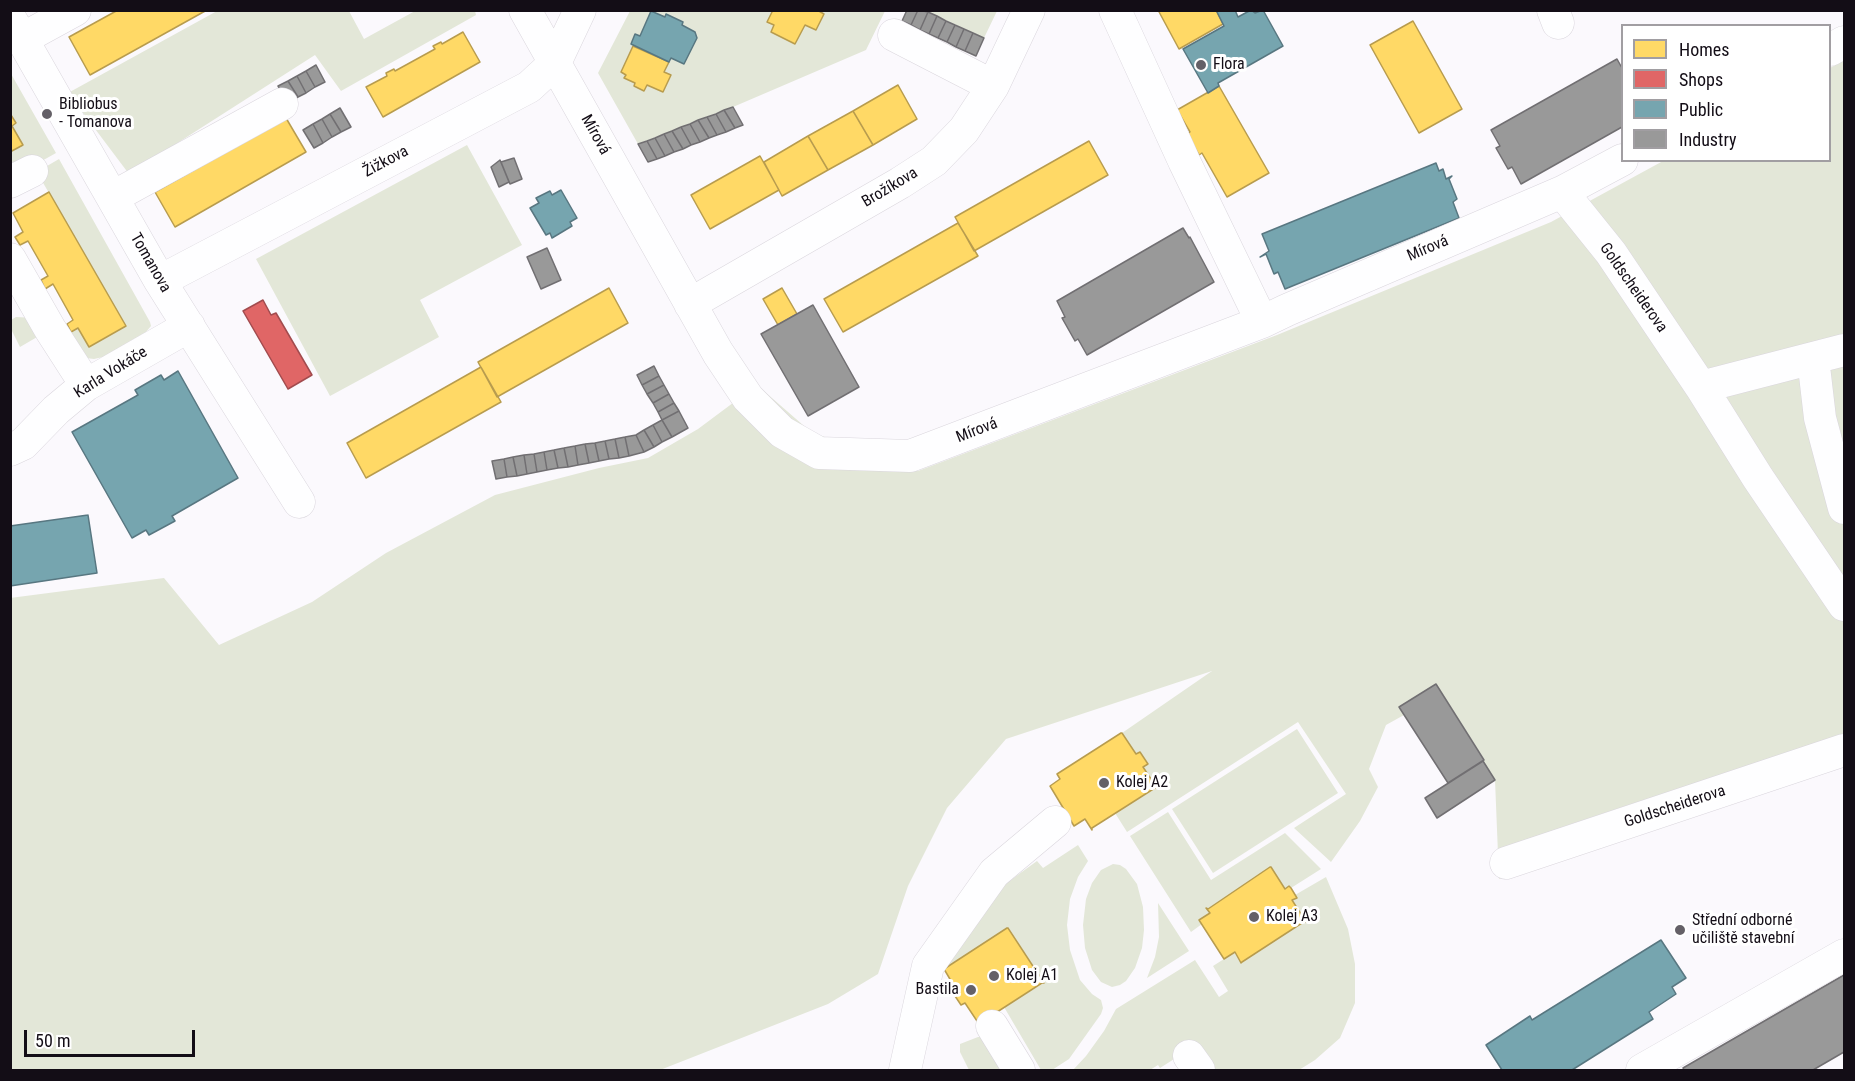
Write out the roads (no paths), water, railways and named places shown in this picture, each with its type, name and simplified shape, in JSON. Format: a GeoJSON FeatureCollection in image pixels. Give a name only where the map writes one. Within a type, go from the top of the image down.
{"type":"FeatureCollection","features":[{"type":"Feature","properties":{"kind":"street"},"geometry":{"type":"LineString","coordinates":[[16,28],[75,10]]}},
{"type":"Feature","properties":{"kind":"street","name":"Mírová"},"geometry":{"type":"LineString","coordinates":[[525,10],[718,353],[748,398],[783,432],[819,453],[910,456],[1262,322],[1562,192],[1621,161]]}},
{"type":"Feature","properties":{"kind":"street","name":"Žižkova"},"geometry":{"type":"LineString","coordinates":[[160,281],[529,87],[555,63],[580,10]]}},
{"type":"Feature","properties":{"kind":"street","name":"Brožíkova"},"geometry":{"type":"LineString","coordinates":[[690,304],[934,161],[964,130],[993,86],[1029,10]]}},
{"type":"Feature","properties":{"kind":"street"},"geometry":{"type":"LineString","coordinates":[[1115,10],[1188,170],[1262,322]]}},
{"type":"Feature","properties":{"kind":"street","name":"Tomanova"},"geometry":{"type":"LineString","coordinates":[[16,28],[160,281],[299,502]]}},
{"type":"Feature","properties":{"kind":"street"},"geometry":{"type":"LineString","coordinates":[[894,35],[993,86]]}},
{"type":"Feature","properties":{"kind":"street"},"geometry":{"type":"LineString","coordinates":[[1831,49],[1845,42]]}},
{"type":"Feature","properties":{"kind":"street"},"geometry":{"type":"LineString","coordinates":[[113,197],[282,104]]}},
{"type":"Feature","properties":{"kind":"street","name":"Goldscheiderova"},"geometry":{"type":"LineString","coordinates":[[1562,192],[1611,253],[1701,387],[1758,478],[1845,605]]}},
{"type":"Feature","properties":{"kind":"street"},"geometry":{"type":"LineString","coordinates":[[10,258],[50,329],[86,385]]}},
{"type":"Feature","properties":{"kind":"street","name":"Karla Vokáče"},"geometry":{"type":"LineString","coordinates":[[10,450],[22,444],[86,385],[189,326]]}},
{"type":"Feature","properties":{"kind":"street"},"geometry":{"type":"LineString","coordinates":[[1701,387],[1845,350]]}},
{"type":"Feature","properties":{"kind":"street"},"geometry":{"type":"LineString","coordinates":[[1813,358],[1820,418],[1845,508]]}},
{"type":"Feature","properties":{"kind":"street","name":"Goldscheiderova"},"geometry":{"type":"LineString","coordinates":[[1506,863],[1845,750]]}},
{"type":"Feature","properties":{"kind":"street"},"geometry":{"type":"LineString","coordinates":[[904,1071],[928,966],[994,873],[1056,822]]}},
{"type":"Feature","properties":{"kind":"street"},"geometry":{"type":"LineString","coordinates":[[1642,1071],[1845,956]]}},
{"type":"Feature","properties":{"kind":"street"},"geometry":{"type":"LineString","coordinates":[[992,1026],[1019,1071]]}},
{"type":"Feature","properties":{"kind":"place","name":"Flora"},"geometry":{"type":"Point","coordinates":[1201,65]}},
{"type":"Feature","properties":{"kind":"place","name":"Bibliobus - Tomanova"},"geometry":{"type":"Point","coordinates":[47,114]}},
{"type":"Feature","properties":{"kind":"place","name":"Kolej A2"},"geometry":{"type":"Point","coordinates":[1104,783]}},
{"type":"Feature","properties":{"kind":"place","name":"Kolej A3"},"geometry":{"type":"Point","coordinates":[1254,917]}},
{"type":"Feature","properties":{"kind":"place","name":"Střední odborné učiliště stavební"},"geometry":{"type":"Point","coordinates":[1680,930]}},
{"type":"Feature","properties":{"kind":"place","name":"Kolej A1"},"geometry":{"type":"Point","coordinates":[994,976]}},
{"type":"Feature","properties":{"kind":"place","name":"Bastila"},"geometry":{"type":"Point","coordinates":[971,990]}}]}
